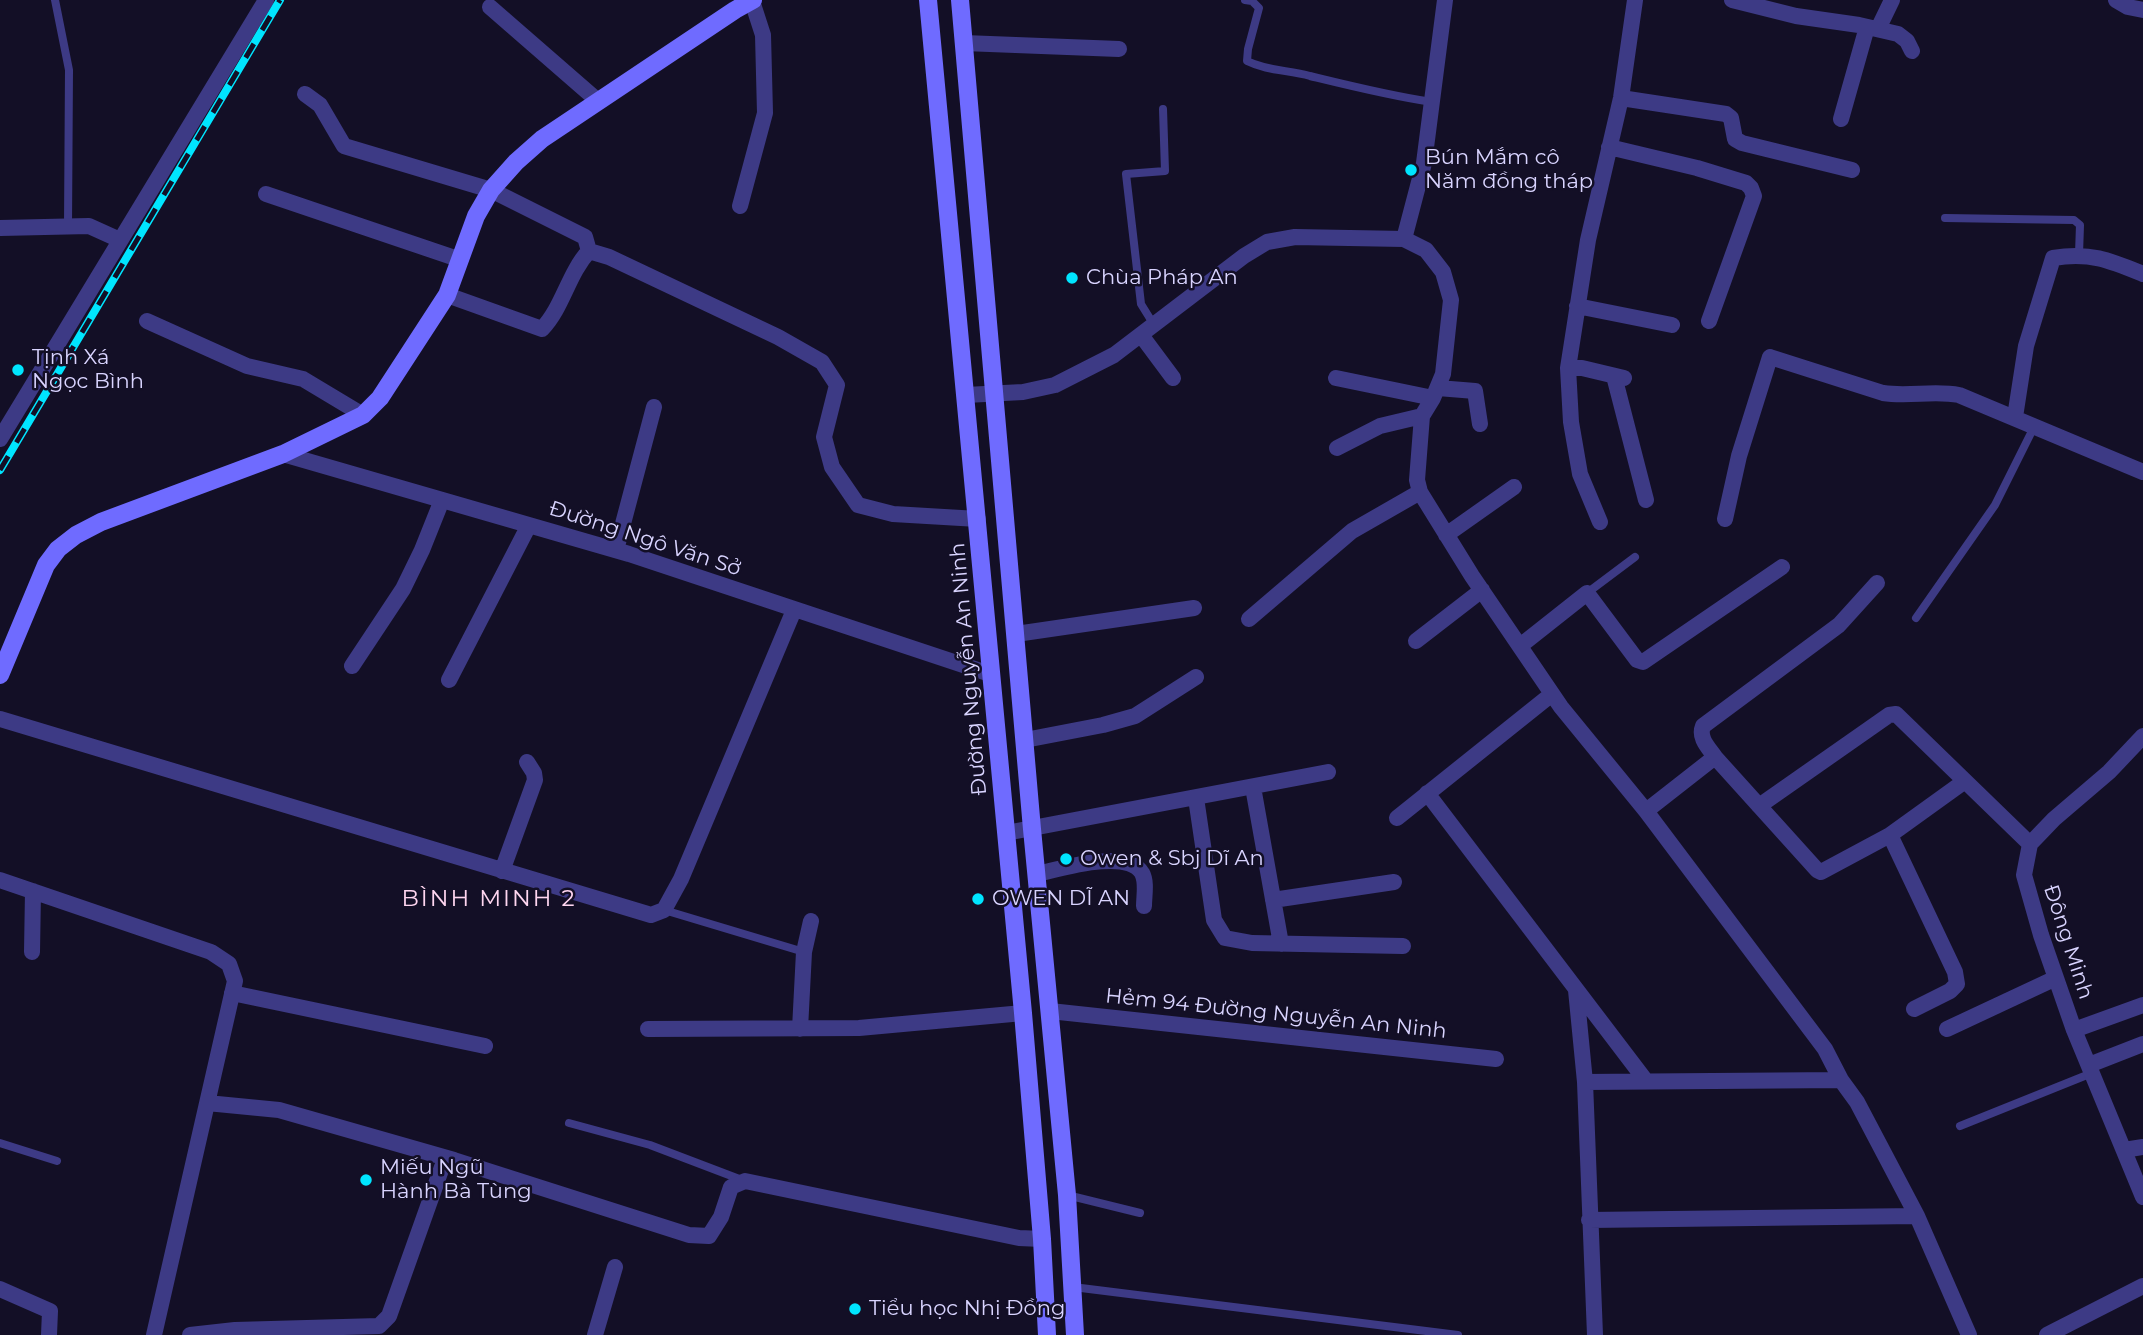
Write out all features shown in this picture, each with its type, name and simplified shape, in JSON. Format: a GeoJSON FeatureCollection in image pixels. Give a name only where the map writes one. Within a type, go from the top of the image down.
{"type":"FeatureCollection","features":[{"type":"Feature","properties":{"kind":"main road"},"geometry":{"type":"LineString","coordinates":[[0,675],[46,565],[58,549],[101,522],[283,454],[363,415],[380,398],[447,295],[476,216],[491,190],[516,162],[542,139],[730,5],[752,0]]}},
{"type":"Feature","properties":{"kind":"main road","name":"Đường Nguyễn An Ninh"},"geometry":{"type":"LineString","coordinates":[[929,0],[1023,1013],[1042,1239],[1047,1335]]}},
{"type":"Feature","properties":{"kind":"main road"},"geometry":{"type":"LineString","coordinates":[[960,0],[1032,829],[1067,1195],[1075,1335]]}},
{"type":"Feature","properties":{"kind":"main road"},"geometry":{"type":"LineString","coordinates":[[1042,1239],[1070,1238]]}},
{"type":"Feature","properties":{"kind":"street"},"geometry":{"type":"LineString","coordinates":[[0,439],[266,0]]}},
{"type":"Feature","properties":{"kind":"street"},"geometry":{"type":"LineString","coordinates":[[740,206],[765,113],[763,35],[752,0]]}},
{"type":"Feature","properties":{"kind":"street"},"geometry":{"type":"LineString","coordinates":[[1404,239],[1424,163],[1445,0]]}},
{"type":"Feature","properties":{"kind":"street"},"geometry":{"type":"LineString","coordinates":[[1600,522],[1580,474],[1571,422],[1568,368],[1588,240],[1621,98],[1635,0]]}},
{"type":"Feature","properties":{"kind":"street"},"geometry":{"type":"LineString","coordinates":[[1732,0],[1796,16],[1898,34],[1908,41],[1912,51]]}},
{"type":"Feature","properties":{"kind":"street"},"geometry":{"type":"LineString","coordinates":[[1841,119],[1872,28],[1892,0]]}},
{"type":"Feature","properties":{"kind":"street"},"geometry":{"type":"LineString","coordinates":[[2116,0],[2128,7],[2143,9]]}},
{"type":"Feature","properties":{"kind":"street"},"geometry":{"type":"LineString","coordinates":[[490,7],[598,101]]}},
{"type":"Feature","properties":{"kind":"street"},"geometry":{"type":"LineString","coordinates":[[964,44],[1119,49]]}},
{"type":"Feature","properties":{"kind":"street"},"geometry":{"type":"LineString","coordinates":[[305,94],[320,105],[344,146],[491,190],[585,237],[590,251]]}},
{"type":"Feature","properties":{"kind":"street"},"geometry":{"type":"LineString","coordinates":[[1621,98],[1726,114],[1731,118],[1735,139],[1742,143],[1852,170]]}},
{"type":"Feature","properties":{"kind":"street"},"geometry":{"type":"LineString","coordinates":[[1609,147],[1697,168],[1745,183],[1752,188],[1754,196],[1709,321]]}},
{"type":"Feature","properties":{"kind":"street"},"geometry":{"type":"LineString","coordinates":[[266,194],[458,260]]}},
{"type":"Feature","properties":{"kind":"street"},"geometry":{"type":"LineString","coordinates":[[0,228],[89,226],[120,240]]}},
{"type":"Feature","properties":{"kind":"street"},"geometry":{"type":"LineString","coordinates":[[966,395],[1023,392],[1055,385],[1114,355],[1244,256],[1267,242],[1295,237],[1404,239],[1426,250],[1443,272],[1451,300],[1443,374],[1436,393],[1422,416],[1417,480],[1420,492],[1552,694],[1646,811],[1825,1049],[1841,1080],[1857,1102],[1917,1216],[1969,1335]]}},
{"type":"Feature","properties":{"kind":"street"},"geometry":{"type":"LineString","coordinates":[[447,295],[542,329],[550,320],[580,261],[590,251]]}},
{"type":"Feature","properties":{"kind":"street"},"geometry":{"type":"LineString","coordinates":[[590,251],[609,257],[778,337],[822,362],[837,385],[824,438],[832,467],[858,505],[893,514],[978,519]]}},
{"type":"Feature","properties":{"kind":"street"},"geometry":{"type":"LineString","coordinates":[[2015,417],[2026,346],[2053,258],[2079,254],[2113,261],[2143,274]]}},
{"type":"Feature","properties":{"kind":"street"},"geometry":{"type":"LineString","coordinates":[[1577,306],[1672,325]]}},
{"type":"Feature","properties":{"kind":"street"},"geometry":{"type":"LineString","coordinates":[[147,321],[247,366],[303,379],[363,415]]}},
{"type":"Feature","properties":{"kind":"street"},"geometry":{"type":"LineString","coordinates":[[1147,330],[1173,378]]}},
{"type":"Feature","properties":{"kind":"street"},"geometry":{"type":"LineString","coordinates":[[1725,519],[1739,457],[1770,357],[1883,393],[1959,394],[2143,472]]}},
{"type":"Feature","properties":{"kind":"street"},"geometry":{"type":"LineString","coordinates":[[1568,368],[1582,368],[1619,377],[1646,500]]}},
{"type":"Feature","properties":{"kind":"street"},"geometry":{"type":"LineString","coordinates":[[1336,378],[1436,393],[1475,391],[1480,424]]}},
{"type":"Feature","properties":{"kind":"street"},"geometry":{"type":"LineString","coordinates":[[616,550],[654,407]]}},
{"type":"Feature","properties":{"kind":"street"},"geometry":{"type":"LineString","coordinates":[[1337,448],[1380,426],[1422,416]]}},
{"type":"Feature","properties":{"kind":"street","name":"Đường Ngô Văn Sở"},"geometry":{"type":"LineString","coordinates":[[283,454],[616,550],[990,674]]}},
{"type":"Feature","properties":{"kind":"street"},"geometry":{"type":"LineString","coordinates":[[1446,535],[1514,487]]}},
{"type":"Feature","properties":{"kind":"street"},"geometry":{"type":"LineString","coordinates":[[1249,619],[1352,531],[1420,492]]}},
{"type":"Feature","properties":{"kind":"street"},"geometry":{"type":"LineString","coordinates":[[352,666],[403,589],[442,500]]}},
{"type":"Feature","properties":{"kind":"street"},"geometry":{"type":"LineString","coordinates":[[449,680],[529,525]]}},
{"type":"Feature","properties":{"kind":"street"},"geometry":{"type":"LineString","coordinates":[[1520,646],[1587,593],[1637,660],[1643,662],[1782,566]]}},
{"type":"Feature","properties":{"kind":"street"},"geometry":{"type":"LineString","coordinates":[[1877,583],[1839,625],[1703,726],[1702,738],[1715,757],[1821,872],[1890,835],[1965,781]]}},
{"type":"Feature","properties":{"kind":"street"},"geometry":{"type":"LineString","coordinates":[[1416,641],[1482,590]]}},
{"type":"Feature","properties":{"kind":"street"},"geometry":{"type":"LineString","coordinates":[[1016,634],[1194,608]]}},
{"type":"Feature","properties":{"kind":"street"},"geometry":{"type":"LineString","coordinates":[[0,719],[650,915],[664,910],[681,879],[794,610]]}},
{"type":"Feature","properties":{"kind":"street"},"geometry":{"type":"LineString","coordinates":[[1025,740],[1135,716],[1196,677]]}},
{"type":"Feature","properties":{"kind":"street"},"geometry":{"type":"LineString","coordinates":[[1397,818],[1552,694]]}},
{"type":"Feature","properties":{"kind":"street"},"geometry":{"type":"LineString","coordinates":[[1759,806],[1892,713],[1900,716],[2030,844],[2054,819],[2109,772],[2143,736]]}},
{"type":"Feature","properties":{"kind":"street"},"geometry":{"type":"LineString","coordinates":[[1646,811],[1715,757]]}},
{"type":"Feature","properties":{"kind":"street"},"geometry":{"type":"LineString","coordinates":[[502,872],[535,780],[527,762]]}},
{"type":"Feature","properties":{"kind":"street"},"geometry":{"type":"LineString","coordinates":[[1006,833],[1328,772]]}},
{"type":"Feature","properties":{"kind":"street"},"geometry":{"type":"LineString","coordinates":[[1253,787],[1281,944]]}},
{"type":"Feature","properties":{"kind":"street"},"geometry":{"type":"LineString","coordinates":[[1427,793],[1646,1082]]}},
{"type":"Feature","properties":{"kind":"street"},"geometry":{"type":"LineString","coordinates":[[1196,798],[1214,920],[1226,938],[1252,943],[1403,946]]}},
{"type":"Feature","properties":{"kind":"street"},"geometry":{"type":"LineString","coordinates":[[1890,835],[1955,972],[1957,984],[1950,991],[1914,1009]]}},
{"type":"Feature","properties":{"kind":"street","name":"Đông Minh"},"geometry":{"type":"LineString","coordinates":[[2030,844],[2024,876],[2056,978],[2074,1030],[2143,1197]]}},
{"type":"Feature","properties":{"kind":"street"},"geometry":{"type":"LineString","coordinates":[[1037,874],[1102,862],[1130,864],[1140,870],[1144,878],[1144,906]]}},
{"type":"Feature","properties":{"kind":"street"},"geometry":{"type":"LineString","coordinates":[[0,880],[211,952],[229,964],[235,981],[154,1335]]}},
{"type":"Feature","properties":{"kind":"street"},"geometry":{"type":"LineString","coordinates":[[1273,901],[1394,882]]}},
{"type":"Feature","properties":{"kind":"street"},"geometry":{"type":"LineString","coordinates":[[32,952],[33,891]]}},
{"type":"Feature","properties":{"kind":"street"},"geometry":{"type":"LineString","coordinates":[[800,1029],[803,952],[811,921]]}},
{"type":"Feature","properties":{"kind":"street"},"geometry":{"type":"LineString","coordinates":[[1947,1029],[2056,978]]}},
{"type":"Feature","properties":{"kind":"street"},"geometry":{"type":"LineString","coordinates":[[1576,990],[1585,1082],[1595,1335]]}},
{"type":"Feature","properties":{"kind":"street"},"geometry":{"type":"LineString","coordinates":[[232,993],[485,1046]]}},
{"type":"Feature","properties":{"kind":"street"},"geometry":{"type":"LineString","coordinates":[[2074,1030],[2143,1005]]}},
{"type":"Feature","properties":{"kind":"street","name":"Hẻm 94 Đường Nguyễn An Ninh"},"geometry":{"type":"LineString","coordinates":[[1050,1010],[1496,1059]]}},
{"type":"Feature","properties":{"kind":"street"},"geometry":{"type":"LineString","coordinates":[[648,1029],[859,1028],[1023,1013]]}},
{"type":"Feature","properties":{"kind":"street"},"geometry":{"type":"LineString","coordinates":[[2090,1069],[2143,1044]]}},
{"type":"Feature","properties":{"kind":"street"},"geometry":{"type":"LineString","coordinates":[[1585,1082],[1841,1080]]}},
{"type":"Feature","properties":{"kind":"street"},"geometry":{"type":"LineString","coordinates":[[207,1103],[279,1110],[454,1160],[689,1235],[709,1236],[721,1216],[732,1187],[745,1181],[1020,1238],[1042,1239]]}},
{"type":"Feature","properties":{"kind":"street"},"geometry":{"type":"LineString","coordinates":[[2124,1150],[2143,1147]]}},
{"type":"Feature","properties":{"kind":"street"},"geometry":{"type":"LineString","coordinates":[[190,1335],[235,1330],[384,1331],[442,1167],[454,1160]]}},
{"type":"Feature","properties":{"kind":"street"},"geometry":{"type":"LineString","coordinates":[[1590,1220],[1917,1216]]}},
{"type":"Feature","properties":{"kind":"street"},"geometry":{"type":"LineString","coordinates":[[594,1335],[615,1267]]}},
{"type":"Feature","properties":{"kind":"street"},"geometry":{"type":"LineString","coordinates":[[2047,1335],[2143,1286]]}},
{"type":"Feature","properties":{"kind":"street"},"geometry":{"type":"LineString","coordinates":[[0,1289],[50,1311],[49,1335]]}},
{"type":"Feature","properties":{"kind":"lane"},"geometry":{"type":"LineString","coordinates":[[55,0],[69,70],[68,225]]}},
{"type":"Feature","properties":{"kind":"lane"},"geometry":{"type":"LineString","coordinates":[[1245,0],[1252,1],[1259,8],[1248,49],[1248,61],[1259,67],[1432,102]]}},
{"type":"Feature","properties":{"kind":"lane"},"geometry":{"type":"LineString","coordinates":[[1147,330],[1141,304],[1126,174],[1165,171],[1163,109]]}},
{"type":"Feature","properties":{"kind":"lane"},"geometry":{"type":"LineString","coordinates":[[1945,218],[2074,220],[2080,225],[2079,254]]}},
{"type":"Feature","properties":{"kind":"lane"},"geometry":{"type":"LineString","coordinates":[[1916,618],[1995,505],[2035,425]]}},
{"type":"Feature","properties":{"kind":"lane"},"geometry":{"type":"LineString","coordinates":[[1587,593],[1635,557]]}},
{"type":"Feature","properties":{"kind":"lane"},"geometry":{"type":"LineString","coordinates":[[664,910],[803,952]]}},
{"type":"Feature","properties":{"kind":"lane"},"geometry":{"type":"LineString","coordinates":[[1961,1126],[2090,1069]]}},
{"type":"Feature","properties":{"kind":"lane"},"geometry":{"type":"LineString","coordinates":[[569,1123],[649,1145],[745,1181]]}},
{"type":"Feature","properties":{"kind":"lane"},"geometry":{"type":"LineString","coordinates":[[0,1143],[58,1161]]}},
{"type":"Feature","properties":{"kind":"lane"},"geometry":{"type":"LineString","coordinates":[[1067,1195],[1140,1213]]}},
{"type":"Feature","properties":{"kind":"lane"},"geometry":{"type":"LineString","coordinates":[[1073,1287],[1458,1335]]}},
{"type":"Feature","properties":{"kind":"railway"},"geometry":{"type":"LineString","coordinates":[[0,470],[280,0]]}},
{"type":"Feature","properties":{"kind":"place","name":"Bún Mắm cô Năm đồng tháp"},"geometry":{"type":"Point","coordinates":[1411,170]}},
{"type":"Feature","properties":{"kind":"place","name":"Chùa Pháp An"},"geometry":{"type":"Point","coordinates":[1072,278]}},
{"type":"Feature","properties":{"kind":"place","name":"Tịnh Xá Ngọc Bình"},"geometry":{"type":"Point","coordinates":[18,370]}},
{"type":"Feature","properties":{"kind":"place","name":"Owen & Sbj Dĩ An"},"geometry":{"type":"Point","coordinates":[1066,859]}},
{"type":"Feature","properties":{"kind":"place","name":"OWEN DĨ AN"},"geometry":{"type":"Point","coordinates":[978,899]}},
{"type":"Feature","properties":{"kind":"place","name":"Miếu Ngũ Hành Bà Tùng"},"geometry":{"type":"Point","coordinates":[366,1180]}},
{"type":"Feature","properties":{"kind":"place","name":"Tiểu học Nhị Đồng"},"geometry":{"type":"Point","coordinates":[855,1309]}},
{"type":"Feature","properties":{"kind":"district","name":"BÌNH MINH 2"},"geometry":{"type":"Point","coordinates":[489,899]}}]}
